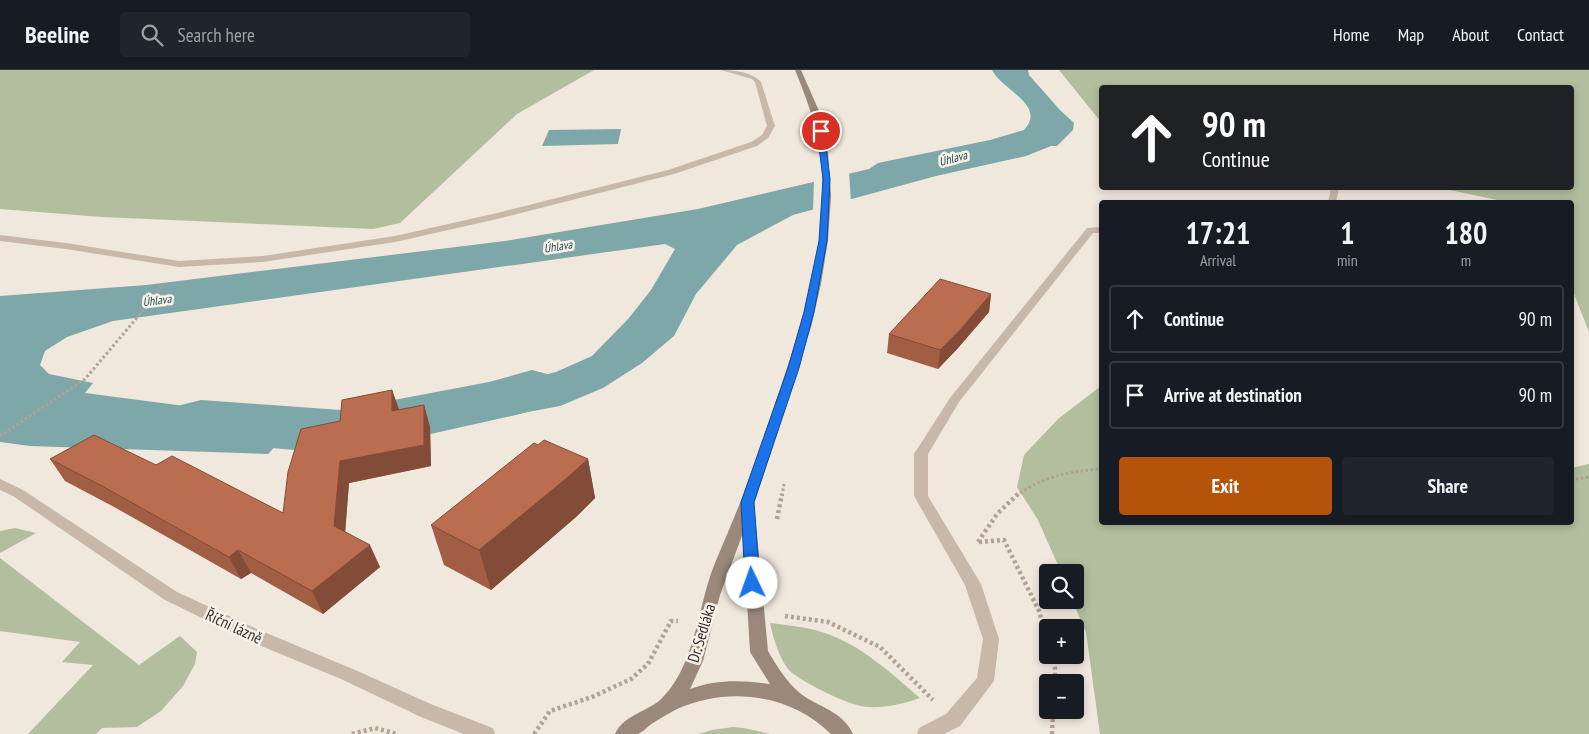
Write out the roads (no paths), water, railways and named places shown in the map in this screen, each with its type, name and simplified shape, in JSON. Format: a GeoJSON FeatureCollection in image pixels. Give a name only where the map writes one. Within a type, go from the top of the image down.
{"type":"FeatureCollection","features":[{"type":"Feature","properties":{"kind":"main road","name":"Dr. Sedláka"},"geometry":{"type":"LineString","coordinates":[[668,703],[683,686],[695,658],[716,582],[748,502],[793,368],[809,312],[819,266],[827,198],[825,162],[821,131],[811,98],[798,70]]}},
{"type":"Feature","properties":{"kind":"main road","name":"Dr. Sedláka"},"geometry":{"type":"LineString","coordinates":[[748,502],[759,652],[771,673],[795,700]]}},
{"type":"Feature","properties":{"kind":"main road","name":"Dr. Sedláka"},"geometry":{"type":"LineString","coordinates":[[624,734],[639,721],[668,703],[699,692],[732,688],[765,690],[795,700],[824,716],[844,734]]}},
{"type":"Feature","properties":{"kind":"street"},"geometry":{"type":"LineString","coordinates":[[0,238],[66,246],[180,264],[263,259],[395,239],[497,216],[671,172],[754,144],[765,136],[771,126],[758,82],[754,78],[724,70]]}},
{"type":"Feature","properties":{"kind":"street"},"geometry":{"type":"LineString","coordinates":[[926,734],[953,720],[985,681],[991,640],[973,584],[921,496],[921,454],[954,401],[1090,230],[1099,230]]}},
{"type":"Feature","properties":{"kind":"street","name":"Říční lázně"},"geometry":{"type":"LineString","coordinates":[[0,484],[18,493],[171,596],[253,635],[347,674],[427,712],[486,734]]}},
{"type":"Feature","properties":{"kind":"water","name":"Úhlava"},"geometry":{"type":"Polygon","coordinates":[[[992,70],[1028,70],[1029,75],[1074,123],[1073,130],[1057,146],[1051,146],[1026,156],[936,176],[793,215],[737,245],[696,294],[674,336],[642,363],[603,388],[560,406],[448,427],[439,401],[556,372],[592,356],[629,318],[651,290],[675,249],[665,244],[113,321],[67,337],[45,351],[40,365],[49,374],[93,383],[85,393],[299,421],[268,454],[30,446],[0,442],[0,296],[146,285],[505,241],[698,209],[869,169],[878,163],[990,140],[1024,130],[1030,121],[1030,113],[1027,106],[1021,98],[997,78],[992,70]]]}},
{"type":"Feature","properties":{"kind":"water"},"geometry":{"type":"Polygon","coordinates":[[[621,129],[618,144],[542,146],[549,130],[621,129]]]}},
{"type":"Feature","properties":{"kind":"waterway"},"geometry":{"type":"LineString","coordinates":[[201,421],[341,432],[497,400],[532,390]]}}]}
